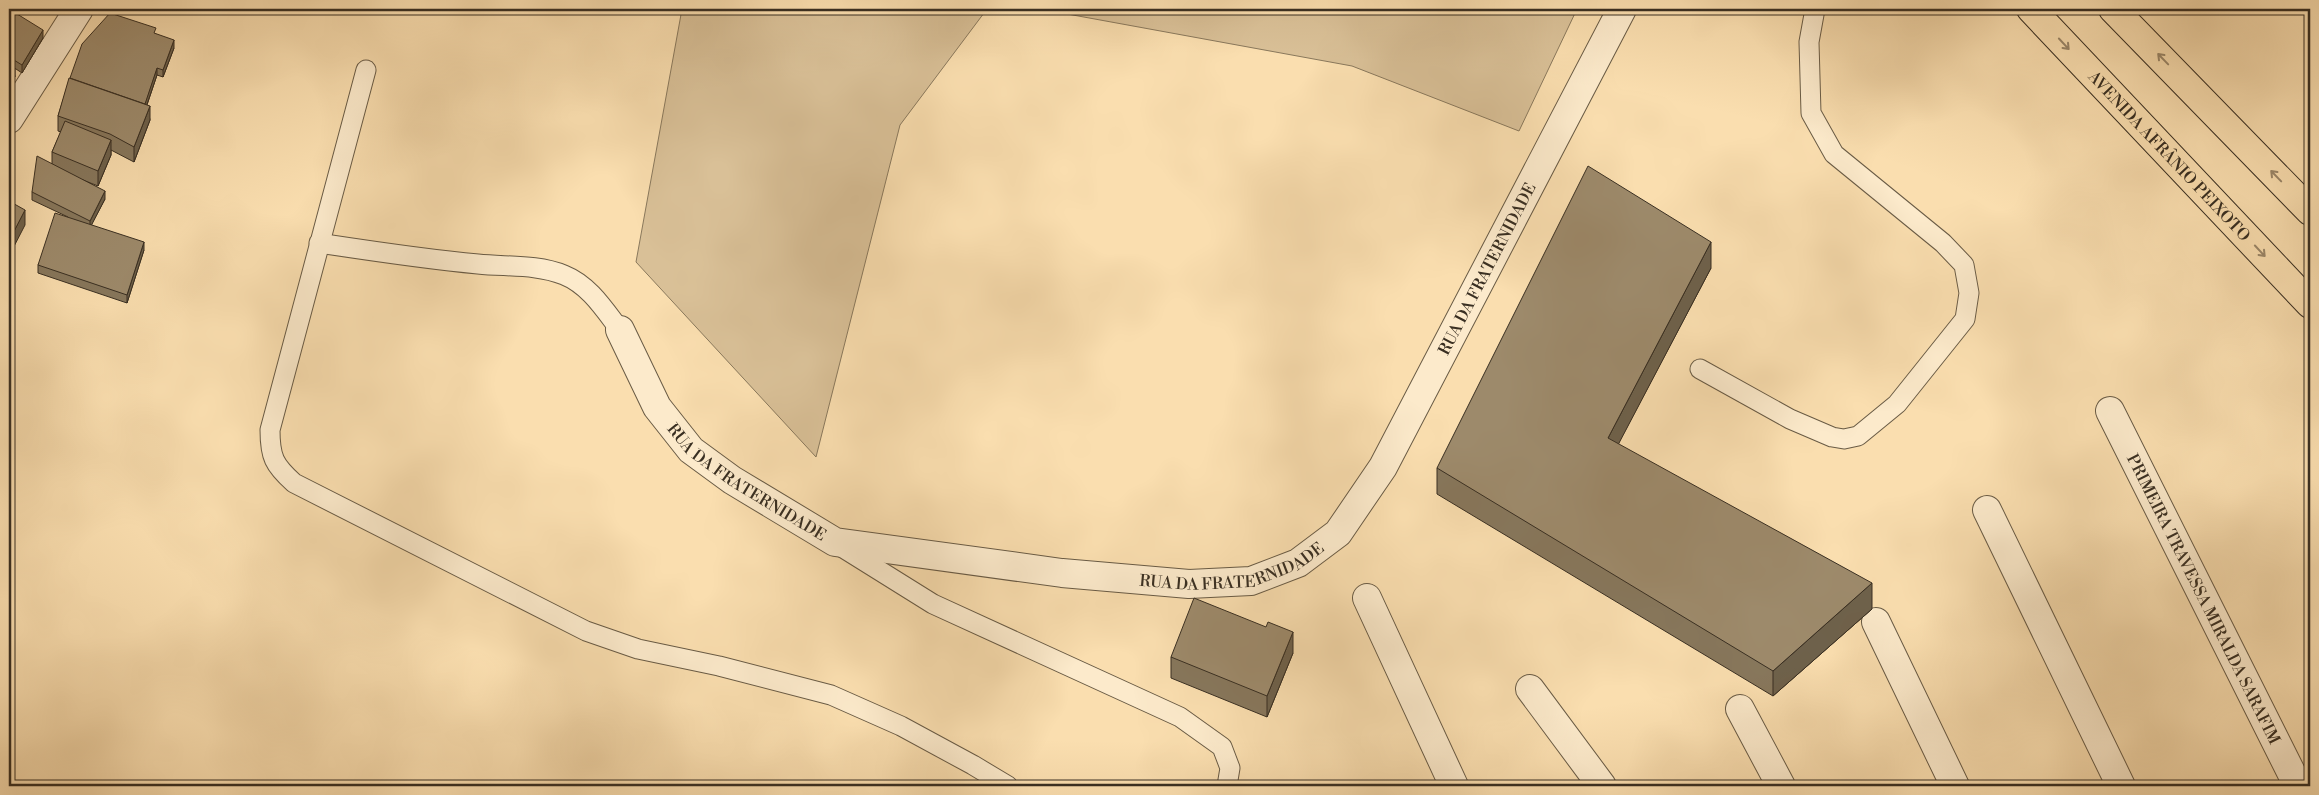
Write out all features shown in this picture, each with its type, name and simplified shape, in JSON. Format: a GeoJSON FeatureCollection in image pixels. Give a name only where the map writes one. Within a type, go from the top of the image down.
{"type":"FeatureCollection","features":[{"type":"Feature","properties":{"kind":"main road","name":"AVENIDA AFRÂNIO PEIXOTO"},"geometry":{"type":"LineString","coordinates":[[2031,9],[2310,304]]}},
{"type":"Feature","properties":{"kind":"main road"},"geometry":{"type":"LineString","coordinates":[[2113,9],[2310,211]]}},
{"type":"Feature","properties":{"kind":"street"},"geometry":{"type":"LineString","coordinates":[[9,119],[79,9]]}},
{"type":"Feature","properties":{"kind":"street","name":"RUA DA FRATERNIDADE"},"geometry":{"type":"LineString","coordinates":[[620,330],[657,406],[691,450],[732,480],[835,542],[1062,573],[1189,584],[1251,581],[1298,562],[1338,533],[1383,467],[1622,9]]}},
{"type":"Feature","properties":{"kind":"street","name":"PRIMEIRA TRAVESSA MIRALDA SARAFIM"},"geometry":{"type":"LineString","coordinates":[[2110,411],[2298,786]]}},
{"type":"Feature","properties":{"kind":"street"},"geometry":{"type":"LineString","coordinates":[[1987,510],[2121,786]]}},
{"type":"Feature","properties":{"kind":"street"},"geometry":{"type":"LineString","coordinates":[[1366,598],[1454,786]]}},
{"type":"Feature","properties":{"kind":"street"},"geometry":{"type":"LineString","coordinates":[[1876,622],[1956,786]]}},
{"type":"Feature","properties":{"kind":"street"},"geometry":{"type":"LineString","coordinates":[[1530,688],[1602,786]]}},
{"type":"Feature","properties":{"kind":"street"},"geometry":{"type":"LineString","coordinates":[[1740,710],[1781,786]]}},
{"type":"Feature","properties":{"kind":"lane"},"geometry":{"type":"LineString","coordinates":[[1700,369],[1790,419],[1832,437],[1844,439],[1858,436],[1897,404],[1964,319],[1969,294],[1964,266],[1943,243],[1834,154],[1811,113],[1809,42],[1815,9]]}},
{"type":"Feature","properties":{"kind":"lane"},"geometry":{"type":"LineString","coordinates":[[366,70],[270,430],[270,448],[277,468],[294,482],[586,631],[638,649],[719,666],[830,695],[901,726],[973,764],[1008,786]]}},
{"type":"Feature","properties":{"kind":"lane"},"geometry":{"type":"LineString","coordinates":[[319,243],[423,259],[500,267],[544,268],[566,275],[588,290],[620,330]]}},
{"type":"Feature","properties":{"kind":"lane"},"geometry":{"type":"LineString","coordinates":[[835,542],[933,604],[1180,717],[1222,747],[1230,768],[1227,786]]}},
{"type":"Feature","properties":{"kind":"shaded area"},"geometry":{"type":"Polygon","coordinates":[[[682,9],[987,9],[900,125],[816,457],[636,262],[682,9]]]}},
{"type":"Feature","properties":{"kind":"shaded area"},"geometry":{"type":"Polygon","coordinates":[[[1040,9],[1577,9],[1519,131],[1352,66],[1040,9]]]}},
{"type":"Feature","properties":{"kind":"building"},"geometry":{"type":"Polygon","coordinates":[[[9,9],[43,30],[22,65],[9,57],[9,9]]]}},
{"type":"Feature","properties":{"kind":"building"},"geometry":{"type":"Polygon","coordinates":[[[110,13],[156,28],[154,33],[174,40],[163,70],[157,68],[145,104],[70,78],[82,44],[110,13]]]}},
{"type":"Feature","properties":{"kind":"building"},"geometry":{"type":"Polygon","coordinates":[[[9,62],[15,69],[9,75],[9,62]]]}},
{"type":"Feature","properties":{"kind":"building"},"geometry":{"type":"Polygon","coordinates":[[[69,78],[150,106],[134,147],[110,134],[58,116],[69,78]]]}},
{"type":"Feature","properties":{"kind":"building"},"geometry":{"type":"Polygon","coordinates":[[[65,121],[111,140],[98,171],[52,152],[65,121]]]}},
{"type":"Feature","properties":{"kind":"building"},"geometry":{"type":"Polygon","coordinates":[[[37,156],[105,191],[90,221],[32,192],[37,156]]]}},
{"type":"Feature","properties":{"kind":"building"},"geometry":{"type":"Polygon","coordinates":[[[1588,166],[1711,242],[1608,438],[1872,583],[1773,671],[1437,468],[1588,166]]]}},
{"type":"Feature","properties":{"kind":"building"},"geometry":{"type":"Polygon","coordinates":[[[9,201],[25,210],[9,241],[9,201]]]}},
{"type":"Feature","properties":{"kind":"building"},"geometry":{"type":"Polygon","coordinates":[[[55,213],[144,242],[127,295],[38,265],[55,213]]]}},
{"type":"Feature","properties":{"kind":"building"},"geometry":{"type":"Polygon","coordinates":[[[1194,598],[1266,627],[1268,622],[1293,632],[1267,696],[1171,657],[1194,598]]]}}]}
